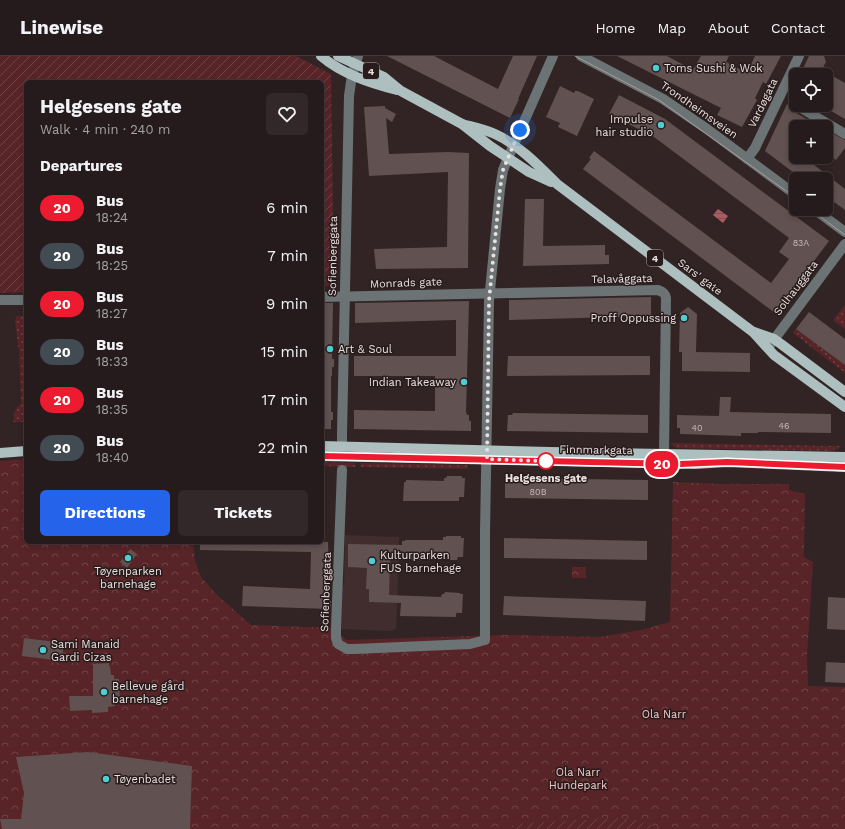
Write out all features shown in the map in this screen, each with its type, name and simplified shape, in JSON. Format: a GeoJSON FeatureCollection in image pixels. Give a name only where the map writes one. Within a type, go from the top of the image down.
{"type":"FeatureCollection","features":[{"type":"Feature","properties":{"kind":"main road","name":"Sars' gate"},"geometry":{"type":"LineString","coordinates":[[321,56],[333,65],[352,75],[381,86],[401,91]]}},
{"type":"Feature","properties":{"kind":"main road","name":"Sars' gate"},"geometry":{"type":"LineString","coordinates":[[338,56],[357,60],[384,77],[401,91],[462,124],[481,140],[529,172],[557,184]]}},
{"type":"Feature","properties":{"kind":"main road","name":"Sars' gate"},"geometry":{"type":"LineString","coordinates":[[462,124],[496,134],[513,145],[536,163],[557,184],[753,332],[780,360],[845,407]]}},
{"type":"Feature","properties":{"kind":"main road","name":"Sars' gate"},"geometry":{"type":"LineString","coordinates":[[753,332],[774,339],[845,392]]}},
{"type":"Feature","properties":{"kind":"main road","name":"Finnmarkgata"},"geometry":{"type":"LineString","coordinates":[[324,446],[695,464],[727,462],[845,467]]}},
{"type":"Feature","properties":{"kind":"main road"},"geometry":{"type":"LineString","coordinates":[[0,453],[24,451]]}},
{"type":"Feature","properties":{"kind":"main road","name":"Finnmarkgata"},"geometry":{"type":"LineString","coordinates":[[324,456],[664,453],[843,455]]}},
{"type":"Feature","properties":{"kind":"street"},"geometry":{"type":"LineString","coordinates":[[487,455],[490,293],[503,170],[553,56]]}},
{"type":"Feature","properties":{"kind":"street","name":"Trondheimsveien"},"geometry":{"type":"LineString","coordinates":[[581,56],[663,99],[789,190]]}},
{"type":"Feature","properties":{"kind":"street","name":"Vardøgata"},"geometry":{"type":"LineString","coordinates":[[747,159],[752,152],[799,56]]}},
{"type":"Feature","properties":{"kind":"street","name":"Sofienberggata"},"geometry":{"type":"LineString","coordinates":[[342,446],[349,96],[352,75],[357,60]]}},
{"type":"Feature","properties":{"kind":"street"},"geometry":{"type":"LineString","coordinates":[[780,95],[789,101]]}},
{"type":"Feature","properties":{"kind":"street"},"geometry":{"type":"LineString","coordinates":[[808,112],[845,134]]}},
{"type":"Feature","properties":{"kind":"street"},"geometry":{"type":"LineString","coordinates":[[823,216],[845,232]]}},
{"type":"Feature","properties":{"kind":"street","name":"Solhauggata"},"geometry":{"type":"LineString","coordinates":[[767,348],[845,244]]}},
{"type":"Feature","properties":{"kind":"street","name":"Telavåggata"},"geometry":{"type":"LineString","coordinates":[[490,293],[658,290],[665,294],[664,453]]}},
{"type":"Feature","properties":{"kind":"street","name":"Monrads gate"},"geometry":{"type":"LineString","coordinates":[[324,297],[490,293]]}},
{"type":"Feature","properties":{"kind":"street"},"geometry":{"type":"LineString","coordinates":[[0,300],[24,300]]}},
{"type":"Feature","properties":{"kind":"street"},"geometry":{"type":"LineString","coordinates":[[336,456],[342,446]]}},
{"type":"Feature","properties":{"kind":"street","name":"Sofienberggata"},"geometry":{"type":"LineString","coordinates":[[342,470],[336,628],[336,638],[338,644],[342,647],[355,649],[470,644],[484,640],[487,455]]}},
{"type":"Feature","properties":{"kind":"shaded area"},"geometry":{"type":"Polygon","coordinates":[[[718,209],[728,216],[723,223],[713,215],[718,209]]]}},
{"type":"Feature","properties":{"kind":"shaded area","name":"Kulturparken FUS barnehage"},"geometry":{"type":"Polygon","coordinates":[[[345,535],[399,537],[396,628],[392,631],[339,629],[341,587],[344,585],[345,535]]]}},
{"type":"Feature","properties":{"kind":"green space"},"geometry":{"type":"Polygon","coordinates":[[[0,56],[296,56],[331,74],[334,286],[324,286],[324,80],[24,80],[24,292],[0,293],[0,56]]]}},
{"type":"Feature","properties":{"kind":"green space"},"geometry":{"type":"Polygon","coordinates":[[[845,305],[845,329],[833,320],[845,305]]]}},
{"type":"Feature","properties":{"kind":"green space"},"geometry":{"type":"Polygon","coordinates":[[[17,316],[24,316],[24,422],[13,422],[15,411],[21,403],[19,352],[15,321],[17,316]]]}},
{"type":"Feature","properties":{"kind":"green space"},"geometry":{"type":"Polygon","coordinates":[[[796,329],[845,365],[845,373],[793,333],[796,329]]]}},
{"type":"Feature","properties":{"kind":"green space"},"geometry":{"type":"Polygon","coordinates":[[[670,443],[841,446],[838,449],[830,451],[676,448],[670,443]]]}},
{"type":"Feature","properties":{"kind":"green space"},"geometry":{"type":"Polygon","coordinates":[[[24,459],[24,544],[193,544],[195,561],[201,577],[218,596],[251,625],[333,628],[346,640],[502,635],[600,637],[641,630],[670,622],[673,482],[789,484],[789,490],[805,494],[804,557],[813,562],[807,656],[808,686],[845,687],[845,829],[0,829],[0,461],[24,459]]]}},
{"type":"Feature","properties":{"kind":"green space"},"geometry":{"type":"Polygon","coordinates":[[[324,462],[355,463],[355,467],[324,466],[324,462]]]}},
{"type":"Feature","properties":{"kind":"green space"},"geometry":{"type":"Polygon","coordinates":[[[360,463],[467,465],[468,469],[361,467],[360,463]]]}},
{"type":"Feature","properties":{"kind":"green space"},"geometry":{"type":"Polygon","coordinates":[[[572,567],[586,567],[586,578],[572,578],[572,567]]]}},
{"type":"Feature","properties":{"kind":"green space"},"geometry":{"type":"Polygon","coordinates":[[[619,818],[635,820],[663,829],[514,829],[512,824],[619,818]]]}},
{"type":"Feature","properties":{"kind":"building"},"geometry":{"type":"Polygon","coordinates":[[[387,56],[434,56],[498,89],[513,56],[537,56],[510,118],[387,56]]]}},
{"type":"Feature","properties":{"kind":"building"},"geometry":{"type":"Polygon","coordinates":[[[617,56],[667,56],[693,70],[701,56],[729,56],[726,62],[747,73],[755,56],[781,56],[766,84],[763,82],[755,98],[757,100],[742,127],[717,115],[721,108],[617,56]]]}},
{"type":"Feature","properties":{"kind":"building"},"geometry":{"type":"Polygon","coordinates":[[[809,56],[824,56],[826,62],[823,68],[803,68],[809,56]]]}},
{"type":"Feature","properties":{"kind":"building"},"geometry":{"type":"Polygon","coordinates":[[[833,76],[845,83],[845,119],[833,112],[833,76]]]}},
{"type":"Feature","properties":{"kind":"building"},"geometry":{"type":"Polygon","coordinates":[[[560,86],[574,93],[575,91],[578,91],[594,99],[577,136],[558,127],[560,123],[546,117],[560,86]]]}},
{"type":"Feature","properties":{"kind":"building"},"geometry":{"type":"Polygon","coordinates":[[[619,95],[665,119],[789,211],[789,216],[795,216],[829,241],[775,313],[583,169],[591,159],[589,158],[594,151],[771,283],[789,259],[779,252],[789,238],[654,137],[609,114],[619,95]]]}},
{"type":"Feature","properties":{"kind":"building"},"geometry":{"type":"Polygon","coordinates":[[[787,104],[789,106],[789,112],[795,112],[808,120],[789,120],[789,164],[813,164],[823,172],[793,172],[765,151],[787,104]]]}},
{"type":"Feature","properties":{"kind":"building"},"geometry":{"type":"Polygon","coordinates":[[[385,106],[385,108],[396,114],[392,122],[386,118],[389,154],[448,152],[469,153],[468,268],[376,269],[374,249],[447,247],[448,172],[369,176],[364,107],[385,106]]]}},
{"type":"Feature","properties":{"kind":"building"},"geometry":{"type":"Polygon","coordinates":[[[833,134],[845,140],[845,148],[836,160],[833,158],[833,134]]]}},
{"type":"Feature","properties":{"kind":"building"},"geometry":{"type":"Polygon","coordinates":[[[833,180],[845,189],[845,210],[833,201],[833,180]]]}},
{"type":"Feature","properties":{"kind":"building"},"geometry":{"type":"Polygon","coordinates":[[[525,199],[544,199],[543,246],[605,245],[605,255],[609,255],[609,264],[523,266],[525,199]]]}},
{"type":"Feature","properties":{"kind":"building"},"geometry":{"type":"Polygon","coordinates":[[[651,297],[651,316],[509,320],[509,300],[651,297]]]}},
{"type":"Feature","properties":{"kind":"building"},"geometry":{"type":"Polygon","coordinates":[[[469,301],[466,412],[467,415],[469,415],[469,421],[471,421],[471,431],[354,429],[354,410],[435,411],[435,376],[354,376],[354,356],[456,356],[456,320],[355,323],[355,303],[469,301]]]}},
{"type":"Feature","properties":{"kind":"building"},"geometry":{"type":"Polygon","coordinates":[[[324,303],[333,303],[332,359],[334,359],[334,367],[332,367],[331,376],[331,412],[333,412],[333,420],[331,420],[331,429],[324,429],[324,303]]]}},
{"type":"Feature","properties":{"kind":"building"},"geometry":{"type":"Polygon","coordinates":[[[688,307],[697,314],[696,352],[750,353],[750,372],[682,371],[682,352],[679,352],[680,313],[688,307]]]}},
{"type":"Feature","properties":{"kind":"building"},"geometry":{"type":"Polygon","coordinates":[[[809,312],[845,339],[845,365],[796,329],[809,312]]]}},
{"type":"Feature","properties":{"kind":"building"},"geometry":{"type":"Polygon","coordinates":[[[508,356],[650,356],[650,375],[507,376],[508,356]]]}},
{"type":"Feature","properties":{"kind":"building"},"geometry":{"type":"Polygon","coordinates":[[[720,397],[731,397],[730,412],[831,414],[831,433],[758,432],[741,433],[741,436],[680,434],[680,428],[677,428],[677,415],[719,416],[720,397]]]}},
{"type":"Feature","properties":{"kind":"building"},"geometry":{"type":"Polygon","coordinates":[[[513,413],[648,415],[648,433],[507,431],[508,415],[512,415],[513,413]]]}},
{"type":"Feature","properties":{"kind":"building"},"geometry":{"type":"Polygon","coordinates":[[[447,476],[462,476],[462,478],[465,478],[464,497],[459,497],[459,501],[403,501],[404,482],[406,482],[406,480],[444,481],[444,478],[447,476]]]}},
{"type":"Feature","properties":{"kind":"building"},"geometry":{"type":"Polygon","coordinates":[[[505,478],[648,480],[648,500],[505,498],[505,478]]]}},
{"type":"Feature","properties":{"kind":"building"},"geometry":{"type":"Polygon","coordinates":[[[461,536],[461,538],[464,538],[463,557],[458,557],[457,560],[390,560],[389,595],[441,597],[445,592],[460,593],[463,594],[462,613],[456,613],[456,617],[400,616],[401,603],[369,602],[369,589],[366,589],[367,568],[348,567],[348,544],[402,545],[402,541],[405,540],[443,540],[443,537],[461,536]]]}},
{"type":"Feature","properties":{"kind":"building"},"geometry":{"type":"Polygon","coordinates":[[[504,538],[647,541],[647,560],[504,558],[504,538]]]}},
{"type":"Feature","properties":{"kind":"building"},"geometry":{"type":"Polygon","coordinates":[[[324,542],[328,542],[329,576],[327,576],[326,601],[331,601],[330,609],[242,606],[243,586],[310,589],[311,552],[200,550],[200,544],[324,544],[324,542]]]}},
{"type":"Feature","properties":{"kind":"building","name":"Tøyenparken barnehage"},"geometry":{"type":"Polygon","coordinates":[[[130,549],[137,554],[127,568],[120,562],[130,549]]]}},
{"type":"Feature","properties":{"kind":"building"},"geometry":{"type":"Polygon","coordinates":[[[504,596],[646,601],[645,621],[503,615],[504,596]]]}},
{"type":"Feature","properties":{"kind":"building"},"geometry":{"type":"Polygon","coordinates":[[[828,597],[845,598],[845,630],[827,629],[828,597]]]}},
{"type":"Feature","properties":{"kind":"building"},"geometry":{"type":"Polygon","coordinates":[[[24,638],[64,643],[62,661],[22,656],[24,638]]]}},
{"type":"Feature","properties":{"kind":"building"},"geometry":{"type":"Polygon","coordinates":[[[826,662],[845,663],[845,683],[825,682],[826,662]]]}},
{"type":"Feature","properties":{"kind":"building"},"geometry":{"type":"Polygon","coordinates":[[[109,663],[111,675],[114,675],[114,679],[119,679],[120,701],[115,701],[115,706],[108,707],[108,712],[92,713],[92,710],[70,711],[69,696],[93,696],[93,664],[109,663]]]}},
{"type":"Feature","properties":{"kind":"building","name":"Tøyenbadet"},"geometry":{"type":"Polygon","coordinates":[[[88,752],[192,766],[190,829],[2,829],[0,819],[21,819],[24,793],[16,757],[88,752]]]}},
{"type":"Feature","properties":{"kind":"tram line"},"geometry":{"type":"LineString","coordinates":[[575,56],[659,100],[789,193]]}},
{"type":"Feature","properties":{"kind":"tram line"},"geometry":{"type":"LineString","coordinates":[[819,216],[845,235]]}},
{"type":"Feature","properties":{"kind":"bus line","name":"20"},"geometry":{"type":"LineString","coordinates":[[324,456],[680,464],[727,462],[845,467]]}},
{"type":"Feature","properties":{"kind":"place","name":"Toms Sushi & Wok"},"geometry":{"type":"Point","coordinates":[656,68]}},
{"type":"Feature","properties":{"kind":"place","name":"Impulse hair studio"},"geometry":{"type":"Point","coordinates":[661,125]}},
{"type":"Feature","properties":{"kind":"place","name":"Proff Oppussing"},"geometry":{"type":"Point","coordinates":[684,318]}},
{"type":"Feature","properties":{"kind":"place","name":"Art & Soul"},"geometry":{"type":"Point","coordinates":[330,349]}},
{"type":"Feature","properties":{"kind":"place","name":"Indian Takeaway"},"geometry":{"type":"Point","coordinates":[464,382]}},
{"type":"Feature","properties":{"kind":"place","name":"Helgesens gate"},"geometry":{"type":"Point","coordinates":[546,461]}},
{"type":"Feature","properties":{"kind":"place","name":"Tøyenparken barnehage"},"geometry":{"type":"Point","coordinates":[128,558]}},
{"type":"Feature","properties":{"kind":"place","name":"Kulturparken FUS barnehage"},"geometry":{"type":"Point","coordinates":[372,561]}},
{"type":"Feature","properties":{"kind":"place","name":"Sami Manaid Gardi Cizas"},"geometry":{"type":"Point","coordinates":[43,650]}},
{"type":"Feature","properties":{"kind":"place","name":"Bellevue gård barnehage"},"geometry":{"type":"Point","coordinates":[104,692]}},
{"type":"Feature","properties":{"kind":"place","name":"Tøyenbadet"},"geometry":{"type":"Point","coordinates":[106,779]}},
{"type":"Feature","properties":{"kind":"route"},"geometry":{"type":"LineString","coordinates":[[520,130],[503,170],[500,189],[489,301],[487,459],[546,461]]}},
{"type":"Feature","properties":{"kind":"park label","name":"Ola Narr"},"geometry":{"type":"Point","coordinates":[664,714]}},
{"type":"Feature","properties":{"kind":"park label","name":"Ola Narr Hundepark"},"geometry":{"type":"Point","coordinates":[578,778]}}]}
